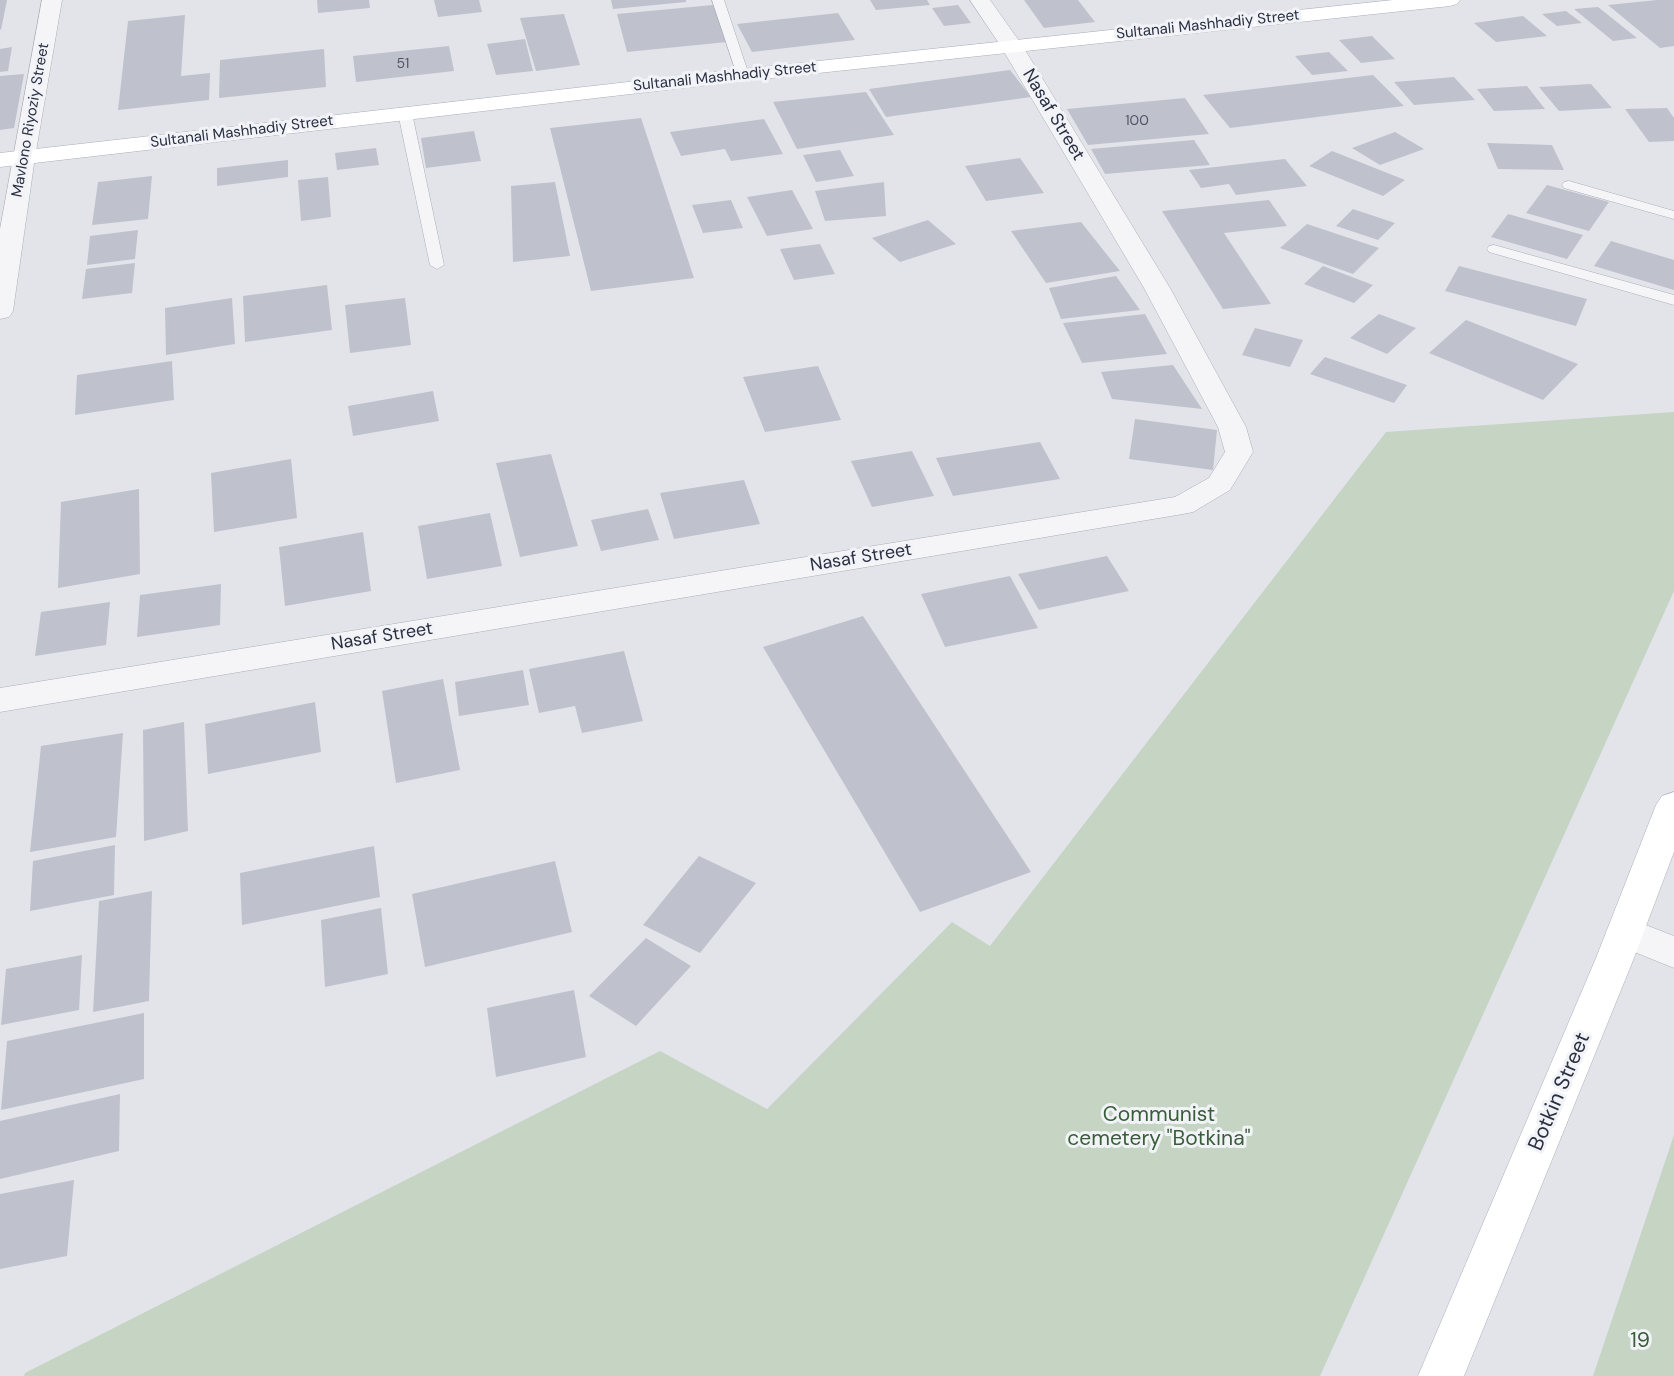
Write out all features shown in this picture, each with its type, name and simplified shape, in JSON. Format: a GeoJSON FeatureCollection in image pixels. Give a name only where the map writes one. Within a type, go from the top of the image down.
{"type":"FeatureCollection","features":[{"type":"Feature","properties":{"kind":"street","name":"Mavlono Riyoziy Street"},"geometry":{"type":"LineString","coordinates":[[0,311],[23,157],[52,0]]}},
{"type":"Feature","properties":{"kind":"street","name":"Nasaf Street"},"geometry":{"type":"LineString","coordinates":[[0,700],[1183,505],[1220,484],[1239,452],[1233,427],[1157,288],[1011,45],[980,0]]}},
{"type":"Feature","properties":{"kind":"street","name":"Sultаnali Mashhadiy Street"},"geometry":{"type":"LineString","coordinates":[[0,160],[1011,45],[1450,0]]}},
{"type":"Feature","properties":{"kind":"street","name":"Botkin Street"},"geometry":{"type":"LineString","coordinates":[[1441,1376],[1625,932],[1674,805]]}},
{"type":"Feature","properties":{"kind":"street"},"geometry":{"type":"LineString","coordinates":[[1625,932],[1674,953]]}},
{"type":"Feature","properties":{"kind":"lane"},"geometry":{"type":"LineString","coordinates":[[718,0],[743,75]]}},
{"type":"Feature","properties":{"kind":"lane"},"geometry":{"type":"LineString","coordinates":[[405,113],[437,265]]}},
{"type":"Feature","properties":{"kind":"lane"},"geometry":{"type":"LineString","coordinates":[[1569,185],[1674,215]]}},
{"type":"Feature","properties":{"kind":"lane"},"geometry":{"type":"LineString","coordinates":[[1494,249],[1674,300]]}},
{"type":"Feature","properties":{"kind":"green space","name":"Communist cemetery \"Botkina\""},"geometry":{"type":"Polygon","coordinates":[[[1674,412],[1674,591],[1320,1376],[24,1376],[25,1373],[660,1051],[767,1109],[952,922],[990,946],[1386,432],[1674,412]]]}},
{"type":"Feature","properties":{"kind":"green space","name":"19"},"geometry":{"type":"Polygon","coordinates":[[[1674,1135],[1674,1376],[1593,1376],[1674,1135]]]}},
{"type":"Feature","properties":{"kind":"building"},"geometry":{"type":"Polygon","coordinates":[[[0,0],[7,0],[1,30],[0,29],[0,0]]]}},
{"type":"Feature","properties":{"kind":"building"},"geometry":{"type":"Polygon","coordinates":[[[317,0],[369,0],[370,8],[318,13],[317,0]]]}},
{"type":"Feature","properties":{"kind":"building"},"geometry":{"type":"Polygon","coordinates":[[[434,0],[479,0],[482,12],[438,17],[434,0]]]}},
{"type":"Feature","properties":{"kind":"building"},"geometry":{"type":"Polygon","coordinates":[[[611,0],[686,0],[686,2],[613,9],[611,0]]]}},
{"type":"Feature","properties":{"kind":"building"},"geometry":{"type":"Polygon","coordinates":[[[870,0],[927,0],[930,5],[876,10],[870,0]]]}},
{"type":"Feature","properties":{"kind":"building"},"geometry":{"type":"Polygon","coordinates":[[[1024,0],[1078,0],[1095,22],[1044,28],[1024,0]]]}},
{"type":"Feature","properties":{"kind":"building"},"geometry":{"type":"Polygon","coordinates":[[[1674,0],[1674,46],[1660,48],[1608,5],[1674,0]]]}},
{"type":"Feature","properties":{"kind":"building"},"geometry":{"type":"Polygon","coordinates":[[[713,5],[727,42],[627,52],[617,14],[713,5]]]}},
{"type":"Feature","properties":{"kind":"building"},"geometry":{"type":"Polygon","coordinates":[[[958,5],[971,23],[944,26],[932,8],[958,5]]]}},
{"type":"Feature","properties":{"kind":"building"},"geometry":{"type":"Polygon","coordinates":[[[1598,7],[1637,38],[1613,41],[1574,9],[1598,7]]]}},
{"type":"Feature","properties":{"kind":"building"},"geometry":{"type":"Polygon","coordinates":[[[1566,11],[1582,23],[1557,26],[1542,14],[1566,11]]]}},
{"type":"Feature","properties":{"kind":"building"},"geometry":{"type":"Polygon","coordinates":[[[838,13],[855,40],[752,52],[737,24],[838,13]]]}},
{"type":"Feature","properties":{"kind":"building"},"geometry":{"type":"Polygon","coordinates":[[[564,14],[580,65],[536,71],[520,18],[564,14]]]}},
{"type":"Feature","properties":{"kind":"building"},"geometry":{"type":"Polygon","coordinates":[[[185,15],[181,76],[210,73],[209,100],[118,110],[128,21],[185,15]]]}},
{"type":"Feature","properties":{"kind":"building"},"geometry":{"type":"Polygon","coordinates":[[[1523,16],[1547,36],[1496,42],[1474,23],[1523,16]]]}},
{"type":"Feature","properties":{"kind":"building"},"geometry":{"type":"Polygon","coordinates":[[[1372,36],[1395,59],[1361,63],[1339,40],[1372,36]]]}},
{"type":"Feature","properties":{"kind":"building"},"geometry":{"type":"Polygon","coordinates":[[[525,39],[533,71],[496,75],[487,44],[525,39]]]}},
{"type":"Feature","properties":{"kind":"building"},"geometry":{"type":"Polygon","coordinates":[[[449,46],[454,71],[356,82],[353,56],[449,46]]]}},
{"type":"Feature","properties":{"kind":"building"},"geometry":{"type":"Polygon","coordinates":[[[12,47],[8,71],[0,72],[0,49],[12,47]]]}},
{"type":"Feature","properties":{"kind":"building"},"geometry":{"type":"Polygon","coordinates":[[[324,49],[326,87],[219,98],[220,60],[324,49]]]}},
{"type":"Feature","properties":{"kind":"building"},"geometry":{"type":"Polygon","coordinates":[[[1329,52],[1348,71],[1312,75],[1295,56],[1329,52]]]}},
{"type":"Feature","properties":{"kind":"building"},"geometry":{"type":"Polygon","coordinates":[[[1010,70],[1031,97],[886,117],[869,89],[1010,70]]]}},
{"type":"Feature","properties":{"kind":"building"},"geometry":{"type":"Polygon","coordinates":[[[24,74],[14,128],[0,130],[0,76],[24,74]]]}},
{"type":"Feature","properties":{"kind":"building"},"geometry":{"type":"Polygon","coordinates":[[[1373,75],[1404,106],[1230,128],[1203,95],[1373,75]]]}},
{"type":"Feature","properties":{"kind":"building"},"geometry":{"type":"Polygon","coordinates":[[[1454,77],[1475,100],[1414,105],[1394,82],[1454,77]]]}},
{"type":"Feature","properties":{"kind":"building"},"geometry":{"type":"Polygon","coordinates":[[[1591,84],[1612,108],[1559,111],[1539,87],[1591,84]]]}},
{"type":"Feature","properties":{"kind":"building"},"geometry":{"type":"Polygon","coordinates":[[[1527,86],[1545,109],[1494,111],[1477,89],[1527,86]]]}},
{"type":"Feature","properties":{"kind":"building"},"geometry":{"type":"Polygon","coordinates":[[[866,92],[894,135],[797,149],[773,102],[866,92]]]}},
{"type":"Feature","properties":{"kind":"building"},"geometry":{"type":"Polygon","coordinates":[[[1185,98],[1209,134],[1088,145],[1067,109],[1185,98]]]}},
{"type":"Feature","properties":{"kind":"building"},"geometry":{"type":"Polygon","coordinates":[[[1667,108],[1674,118],[1674,141],[1649,142],[1625,109],[1667,108]]]}},
{"type":"Feature","properties":{"kind":"building"},"geometry":{"type":"Polygon","coordinates":[[[641,118],[694,278],[591,291],[550,128],[641,118]]]}},
{"type":"Feature","properties":{"kind":"building"},"geometry":{"type":"Polygon","coordinates":[[[764,119],[783,154],[731,161],[725,149],[681,156],[670,132],[764,119]]]}},
{"type":"Feature","properties":{"kind":"building"},"geometry":{"type":"Polygon","coordinates":[[[474,131],[481,161],[426,168],[421,138],[474,131]]]}},
{"type":"Feature","properties":{"kind":"building"},"geometry":{"type":"Polygon","coordinates":[[[1395,132],[1424,149],[1380,165],[1352,148],[1395,132]]]}},
{"type":"Feature","properties":{"kind":"building"},"geometry":{"type":"Polygon","coordinates":[[[1194,140],[1210,165],[1105,174],[1091,149],[1194,140]]]}},
{"type":"Feature","properties":{"kind":"building"},"geometry":{"type":"Polygon","coordinates":[[[1487,143],[1552,145],[1564,170],[1498,169],[1487,143]]]}},
{"type":"Feature","properties":{"kind":"building"},"geometry":{"type":"Polygon","coordinates":[[[376,148],[379,165],[337,170],[335,153],[376,148]]]}},
{"type":"Feature","properties":{"kind":"building"},"geometry":{"type":"Polygon","coordinates":[[[840,150],[854,176],[816,182],[803,155],[840,150]]]}},
{"type":"Feature","properties":{"kind":"building"},"geometry":{"type":"Polygon","coordinates":[[[1332,151],[1405,180],[1383,196],[1309,166],[1332,151]]]}},
{"type":"Feature","properties":{"kind":"building"},"geometry":{"type":"Polygon","coordinates":[[[1020,158],[1044,193],[986,201],[965,166],[1020,158]]]}},
{"type":"Feature","properties":{"kind":"building"},"geometry":{"type":"Polygon","coordinates":[[[1285,159],[1307,186],[1236,195],[1229,184],[1201,188],[1189,170],[1285,159]]]}},
{"type":"Feature","properties":{"kind":"building"},"geometry":{"type":"Polygon","coordinates":[[[288,160],[288,177],[217,186],[217,168],[288,160]]]}},
{"type":"Feature","properties":{"kind":"building"},"geometry":{"type":"Polygon","coordinates":[[[152,176],[148,219],[92,225],[98,182],[152,176]]]}},
{"type":"Feature","properties":{"kind":"building"},"geometry":{"type":"Polygon","coordinates":[[[328,177],[331,217],[301,221],[298,180],[328,177]]]}},
{"type":"Feature","properties":{"kind":"building"},"geometry":{"type":"Polygon","coordinates":[[[555,182],[570,256],[513,262],[511,186],[555,182]]]}},
{"type":"Feature","properties":{"kind":"building"},"geometry":{"type":"Polygon","coordinates":[[[884,182],[886,216],[825,221],[815,191],[884,182]]]}},
{"type":"Feature","properties":{"kind":"building"},"geometry":{"type":"Polygon","coordinates":[[[1547,185],[1609,202],[1589,231],[1526,213],[1547,185]]]}},
{"type":"Feature","properties":{"kind":"building"},"geometry":{"type":"Polygon","coordinates":[[[792,190],[813,229],[767,236],[747,197],[792,190]]]}},
{"type":"Feature","properties":{"kind":"building"},"geometry":{"type":"Polygon","coordinates":[[[731,200],[743,228],[703,233],[692,205],[731,200]]]}},
{"type":"Feature","properties":{"kind":"building"},"geometry":{"type":"Polygon","coordinates":[[[1269,200],[1287,226],[1224,233],[1271,304],[1223,309],[1162,211],[1269,200]]]}},
{"type":"Feature","properties":{"kind":"building"},"geometry":{"type":"Polygon","coordinates":[[[1353,209],[1395,223],[1378,240],[1336,226],[1353,209]]]}},
{"type":"Feature","properties":{"kind":"building"},"geometry":{"type":"Polygon","coordinates":[[[1508,214],[1583,235],[1567,259],[1491,237],[1508,214]]]}},
{"type":"Feature","properties":{"kind":"building"},"geometry":{"type":"Polygon","coordinates":[[[928,220],[956,244],[900,262],[872,238],[928,220]]]}},
{"type":"Feature","properties":{"kind":"building"},"geometry":{"type":"Polygon","coordinates":[[[1081,222],[1120,271],[1046,283],[1011,231],[1081,222]]]}},
{"type":"Feature","properties":{"kind":"building"},"geometry":{"type":"Polygon","coordinates":[[[1307,224],[1379,248],[1353,274],[1280,248],[1307,224]]]}},
{"type":"Feature","properties":{"kind":"building"},"geometry":{"type":"Polygon","coordinates":[[[138,230],[135,259],[87,265],[90,236],[138,230]]]}},
{"type":"Feature","properties":{"kind":"building"},"geometry":{"type":"Polygon","coordinates":[[[1611,241],[1674,260],[1674,290],[1594,266],[1611,241]]]}},
{"type":"Feature","properties":{"kind":"building"},"geometry":{"type":"Polygon","coordinates":[[[820,244],[835,274],[794,280],[780,249],[820,244]]]}},
{"type":"Feature","properties":{"kind":"building"},"geometry":{"type":"Polygon","coordinates":[[[135,263],[132,293],[82,299],[86,269],[135,263]]]}},
{"type":"Feature","properties":{"kind":"building"},"geometry":{"type":"Polygon","coordinates":[[[1323,266],[1373,285],[1354,303],[1304,284],[1323,266]]]}},
{"type":"Feature","properties":{"kind":"building"},"geometry":{"type":"Polygon","coordinates":[[[1459,266],[1587,299],[1576,326],[1445,291],[1459,266]]]}},
{"type":"Feature","properties":{"kind":"building"},"geometry":{"type":"Polygon","coordinates":[[[1116,276],[1140,310],[1061,319],[1049,288],[1116,276]]]}},
{"type":"Feature","properties":{"kind":"building"},"geometry":{"type":"Polygon","coordinates":[[[327,285],[332,330],[245,342],[243,296],[327,285]]]}},
{"type":"Feature","properties":{"kind":"building"},"geometry":{"type":"Polygon","coordinates":[[[232,298],[235,344],[166,355],[165,308],[232,298]]]}},
{"type":"Feature","properties":{"kind":"building"},"geometry":{"type":"Polygon","coordinates":[[[405,298],[411,345],[350,353],[345,305],[405,298]]]}},
{"type":"Feature","properties":{"kind":"building"},"geometry":{"type":"Polygon","coordinates":[[[1145,314],[1167,354],[1082,363],[1063,323],[1145,314]]]}},
{"type":"Feature","properties":{"kind":"building"},"geometry":{"type":"Polygon","coordinates":[[[1379,314],[1416,328],[1387,354],[1350,338],[1379,314]]]}},
{"type":"Feature","properties":{"kind":"building"},"geometry":{"type":"Polygon","coordinates":[[[1466,320],[1578,364],[1543,400],[1429,353],[1466,320]]]}},
{"type":"Feature","properties":{"kind":"building"},"geometry":{"type":"Polygon","coordinates":[[[1255,328],[1303,340],[1290,367],[1242,355],[1255,328]]]}},
{"type":"Feature","properties":{"kind":"building"},"geometry":{"type":"Polygon","coordinates":[[[1325,357],[1407,385],[1394,403],[1310,374],[1325,357]]]}},
{"type":"Feature","properties":{"kind":"building"},"geometry":{"type":"Polygon","coordinates":[[[172,361],[174,400],[75,415],[77,375],[172,361]]]}},
{"type":"Feature","properties":{"kind":"building"},"geometry":{"type":"Polygon","coordinates":[[[1173,365],[1202,409],[1112,399],[1101,372],[1173,365]]]}},
{"type":"Feature","properties":{"kind":"building"},"geometry":{"type":"Polygon","coordinates":[[[818,366],[841,420],[765,432],[743,377],[818,366]]]}},
{"type":"Feature","properties":{"kind":"building"},"geometry":{"type":"Polygon","coordinates":[[[433,391],[439,421],[353,436],[348,406],[433,391]]]}},
{"type":"Feature","properties":{"kind":"building"},"geometry":{"type":"Polygon","coordinates":[[[1135,419],[1217,430],[1213,470],[1129,459],[1135,419]]]}},
{"type":"Feature","properties":{"kind":"building"},"geometry":{"type":"Polygon","coordinates":[[[1040,442],[1060,479],[953,496],[936,458],[1040,442]]]}},
{"type":"Feature","properties":{"kind":"building"},"geometry":{"type":"Polygon","coordinates":[[[912,451],[934,496],[872,507],[851,461],[912,451]]]}},
{"type":"Feature","properties":{"kind":"building"},"geometry":{"type":"Polygon","coordinates":[[[551,454],[578,546],[520,557],[496,463],[551,454]]]}},
{"type":"Feature","properties":{"kind":"building"},"geometry":{"type":"Polygon","coordinates":[[[291,459],[297,518],[214,532],[211,473],[291,459]]]}},
{"type":"Feature","properties":{"kind":"building"},"geometry":{"type":"Polygon","coordinates":[[[744,480],[760,524],[674,539],[660,493],[744,480]]]}},
{"type":"Feature","properties":{"kind":"building"},"geometry":{"type":"Polygon","coordinates":[[[139,489],[140,574],[58,588],[61,502],[139,489]]]}},
{"type":"Feature","properties":{"kind":"building"},"geometry":{"type":"Polygon","coordinates":[[[648,509],[659,540],[601,551],[591,520],[648,509]]]}},
{"type":"Feature","properties":{"kind":"building"},"geometry":{"type":"Polygon","coordinates":[[[490,513],[502,566],[427,579],[418,526],[490,513]]]}},
{"type":"Feature","properties":{"kind":"building"},"geometry":{"type":"Polygon","coordinates":[[[363,532],[371,591],[285,606],[279,547],[363,532]]]}},
{"type":"Feature","properties":{"kind":"building"},"geometry":{"type":"Polygon","coordinates":[[[1107,556],[1129,591],[1039,610],[1018,574],[1107,556]]]}},
{"type":"Feature","properties":{"kind":"building"},"geometry":{"type":"Polygon","coordinates":[[[1010,576],[1038,628],[945,647],[921,594],[1010,576]]]}},
{"type":"Feature","properties":{"kind":"building"},"geometry":{"type":"Polygon","coordinates":[[[221,584],[220,625],[137,637],[140,595],[221,584]]]}},
{"type":"Feature","properties":{"kind":"building"},"geometry":{"type":"Polygon","coordinates":[[[110,602],[106,645],[35,656],[41,612],[110,602]]]}},
{"type":"Feature","properties":{"kind":"building"},"geometry":{"type":"Polygon","coordinates":[[[863,616],[1031,872],[920,912],[763,647],[863,616]]]}},
{"type":"Feature","properties":{"kind":"building"},"geometry":{"type":"Polygon","coordinates":[[[624,651],[643,721],[582,733],[575,706],[539,713],[529,669],[624,651]]]}},
{"type":"Feature","properties":{"kind":"building"},"geometry":{"type":"Polygon","coordinates":[[[523,670],[529,705],[459,716],[455,682],[523,670]]]}},
{"type":"Feature","properties":{"kind":"building"},"geometry":{"type":"Polygon","coordinates":[[[443,679],[460,770],[396,783],[382,691],[443,679]]]}},
{"type":"Feature","properties":{"kind":"building"},"geometry":{"type":"Polygon","coordinates":[[[315,702],[321,752],[208,774],[205,724],[315,702]]]}},
{"type":"Feature","properties":{"kind":"building"},"geometry":{"type":"Polygon","coordinates":[[[184,722],[188,831],[144,841],[143,730],[184,722]]]}},
{"type":"Feature","properties":{"kind":"building"},"geometry":{"type":"Polygon","coordinates":[[[123,733],[116,837],[30,852],[41,746],[123,733]]]}},
{"type":"Feature","properties":{"kind":"building"},"geometry":{"type":"Polygon","coordinates":[[[115,845],[114,895],[30,911],[33,861],[115,845]]]}},
{"type":"Feature","properties":{"kind":"building"},"geometry":{"type":"Polygon","coordinates":[[[374,846],[380,897],[242,925],[240,873],[374,846]]]}},
{"type":"Feature","properties":{"kind":"building"},"geometry":{"type":"Polygon","coordinates":[[[699,856],[756,883],[700,953],[643,925],[699,856]]]}},
{"type":"Feature","properties":{"kind":"building"},"geometry":{"type":"Polygon","coordinates":[[[555,861],[572,932],[425,967],[412,894],[555,861]]]}},
{"type":"Feature","properties":{"kind":"building"},"geometry":{"type":"Polygon","coordinates":[[[152,891],[149,1001],[93,1012],[99,901],[152,891]]]}},
{"type":"Feature","properties":{"kind":"building"},"geometry":{"type":"Polygon","coordinates":[[[381,908],[388,974],[325,987],[321,920],[381,908]]]}},
{"type":"Feature","properties":{"kind":"building"},"geometry":{"type":"Polygon","coordinates":[[[646,938],[691,966],[636,1026],[589,996],[646,938]]]}},
{"type":"Feature","properties":{"kind":"building"},"geometry":{"type":"Polygon","coordinates":[[[82,955],[79,1010],[1,1025],[6,969],[82,955]]]}},
{"type":"Feature","properties":{"kind":"building"},"geometry":{"type":"Polygon","coordinates":[[[574,990],[586,1057],[496,1077],[487,1008],[574,990]]]}},
{"type":"Feature","properties":{"kind":"building"},"geometry":{"type":"Polygon","coordinates":[[[144,1013],[144,1079],[1,1110],[7,1041],[144,1013]]]}},
{"type":"Feature","properties":{"kind":"building"},"geometry":{"type":"Polygon","coordinates":[[[120,1094],[119,1151],[0,1179],[0,1121],[120,1094]]]}},
{"type":"Feature","properties":{"kind":"building"},"geometry":{"type":"Polygon","coordinates":[[[74,1180],[67,1256],[0,1269],[0,1194],[74,1180]]]}}]}
